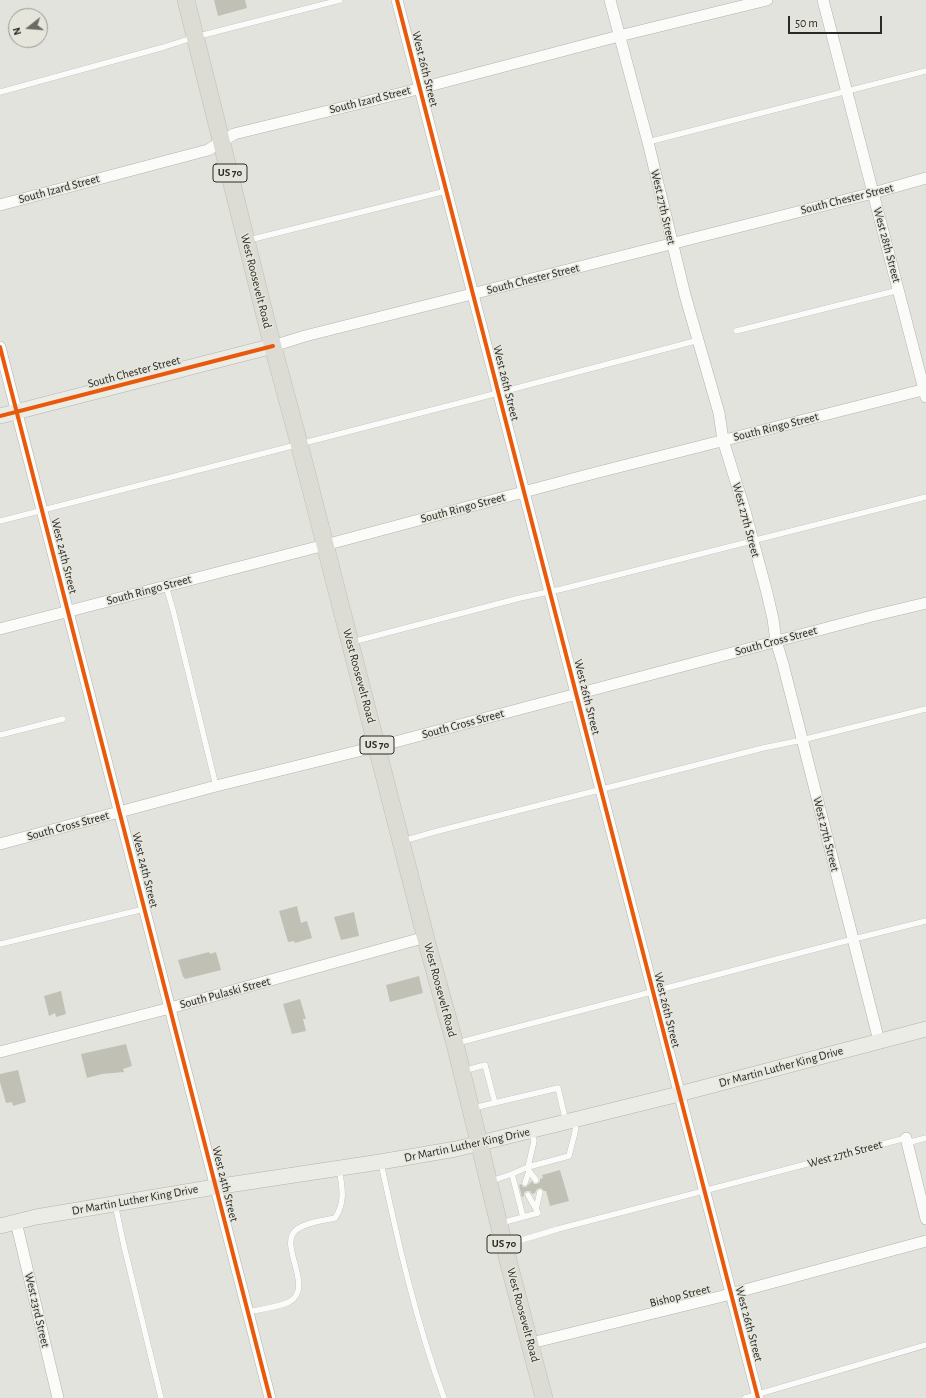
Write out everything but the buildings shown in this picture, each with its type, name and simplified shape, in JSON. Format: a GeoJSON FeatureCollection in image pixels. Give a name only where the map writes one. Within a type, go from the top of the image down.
{"type":"FeatureCollection","features":[{"type":"Feature","properties":{"kind":"main road","name":"West Roosevelt Road"},"geometry":{"type":"LineString","coordinates":[[186,0],[246,241],[401,842],[455,1044],[504,1245],[531,1343],[544,1398]]}},
{"type":"Feature","properties":{"kind":"main road","name":"South Chester Street"},"geometry":{"type":"LineString","coordinates":[[0,416],[273,346]]}},
{"type":"Feature","properties":{"kind":"main road","name":"Dr Martin Luther King Drive"},"geometry":{"type":"LineString","coordinates":[[0,1226],[36,1217],[216,1187],[380,1162],[479,1144],[679,1094],[879,1040],[926,1029]]}},
{"type":"Feature","properties":{"kind":"street","name":"West 26th Street"},"geometry":{"type":"LineString","coordinates":[[397,0],[757,1396]]}},
{"type":"Feature","properties":{"kind":"street","name":"West 27th Street"},"geometry":{"type":"LineString","coordinates":[[610,0],[648,142],[685,295],[719,414],[723,440],[767,593],[776,641],[879,1040]]}},
{"type":"Feature","properties":{"kind":"street","name":"South Izard Street"},"geometry":{"type":"LineString","coordinates":[[0,205],[208,150],[234,134],[419,89],[619,36],[767,0]]}},
{"type":"Feature","properties":{"kind":"street","name":"West 28th Street"},"geometry":{"type":"LineString","coordinates":[[823,0],[925,392]]}},
{"type":"Feature","properties":{"kind":"street","name":"South Chester Street"},"geometry":{"type":"LineString","coordinates":[[273,346],[305,336],[873,193],[926,178]]}},
{"type":"Feature","properties":{"kind":"street","name":"West 24th Street"},"geometry":{"type":"LineString","coordinates":[[0,347],[270,1398]]}},
{"type":"Feature","properties":{"kind":"street","name":"South Ringo Street"},"geometry":{"type":"LineString","coordinates":[[0,629],[325,545],[523,491],[723,440],[925,392]]}},
{"type":"Feature","properties":{"kind":"street","name":"South Cross Street"},"geometry":{"type":"LineString","coordinates":[[0,844],[216,786],[377,746],[926,603]]}},
{"type":"Feature","properties":{"kind":"street","name":"South Pulaski Street"},"geometry":{"type":"LineString","coordinates":[[0,1052],[170,1008],[426,937]]}},
{"type":"Feature","properties":{"kind":"street"},"geometry":{"type":"LineString","coordinates":[[906,1141],[926,1219]]}},
{"type":"Feature","properties":{"kind":"street","name":"West 23rd Street"},"geometry":{"type":"LineString","coordinates":[[16,1222],[58,1398]]}},
{"type":"Feature","properties":{"kind":"street","name":"Bishop Street"},"geometry":{"type":"LineString","coordinates":[[531,1343],[730,1294],[926,1241]]}},
{"type":"Feature","properties":{"kind":"lane"},"geometry":{"type":"LineString","coordinates":[[0,92],[164,47],[195,37],[340,0]]}},
{"type":"Feature","properties":{"kind":"lane"},"geometry":{"type":"LineString","coordinates":[[648,142],[926,71]]}},
{"type":"Feature","properties":{"kind":"lane"},"geometry":{"type":"LineString","coordinates":[[246,241],[446,191]]}},
{"type":"Feature","properties":{"kind":"lane"},"geometry":{"type":"LineString","coordinates":[[736,331],[899,290]]}},
{"type":"Feature","properties":{"kind":"lane"},"geometry":{"type":"LineString","coordinates":[[0,521],[699,340]]}},
{"type":"Feature","properties":{"kind":"lane"},"geometry":{"type":"LineString","coordinates":[[350,642],[926,497]]}},
{"type":"Feature","properties":{"kind":"lane"},"geometry":{"type":"LineString","coordinates":[[166,586],[216,786]]}},
{"type":"Feature","properties":{"kind":"lane"},"geometry":{"type":"LineString","coordinates":[[401,842],[600,789],[926,709]]}},
{"type":"Feature","properties":{"kind":"lane"},"geometry":{"type":"LineString","coordinates":[[0,735],[63,720]]}},
{"type":"Feature","properties":{"kind":"lane"},"geometry":{"type":"LineString","coordinates":[[0,944],[144,909]]}},
{"type":"Feature","properties":{"kind":"lane"},"geometry":{"type":"LineString","coordinates":[[455,1044],[926,921]]}},
{"type":"Feature","properties":{"kind":"lane"},"geometry":{"type":"LineString","coordinates":[[462,1072],[485,1065],[495,1103]]}},
{"type":"Feature","properties":{"kind":"lane"},"geometry":{"type":"LineString","coordinates":[[471,1109],[558,1088],[575,1132],[569,1156],[489,1182]]}},
{"type":"Feature","properties":{"kind":"lane"},"geometry":{"type":"LineString","coordinates":[[525,1183],[534,1141],[531,1131]]}},
{"type":"Feature","properties":{"kind":"lane","name":"West 27th Street"},"geometry":{"type":"LineString","coordinates":[[504,1245],[704,1191],[906,1141],[926,1138]]}},
{"type":"Feature","properties":{"kind":"lane"},"geometry":{"type":"LineString","coordinates":[[380,1162],[410,1286],[429,1356],[444,1398]]}},
{"type":"Feature","properties":{"kind":"lane"},"geometry":{"type":"LineString","coordinates":[[248,1312],[288,1303],[295,1298],[298,1290],[298,1278],[290,1244],[292,1235],[295,1230],[305,1225],[335,1218],[340,1210],[343,1195],[339,1168]]}},
{"type":"Feature","properties":{"kind":"lane"},"geometry":{"type":"LineString","coordinates":[[528,1169],[536,1180]]}},
{"type":"Feature","properties":{"kind":"lane"},"geometry":{"type":"LineString","coordinates":[[512,1174],[522,1217]]}},
{"type":"Feature","properties":{"kind":"lane"},"geometry":{"type":"LineString","coordinates":[[536,1209],[540,1192]]}},
{"type":"Feature","properties":{"kind":"lane"},"geometry":{"type":"LineString","coordinates":[[499,1224],[538,1214],[528,1195]]}},
{"type":"Feature","properties":{"kind":"lane"},"geometry":{"type":"LineString","coordinates":[[115,1204],[161,1398]]}},
{"type":"Feature","properties":{"kind":"lane"},"geometry":{"type":"LineString","coordinates":[[745,1398],[757,1396],[926,1345]]}},
{"type":"Feature","properties":{"kind":"cycle path"},"geometry":{"type":"LineString","coordinates":[[397,0],[758,1398]]}},
{"type":"Feature","properties":{"kind":"cycle path"},"geometry":{"type":"LineString","coordinates":[[0,416],[273,346]]}},
{"type":"Feature","properties":{"kind":"cycle path"},"geometry":{"type":"LineString","coordinates":[[0,347],[270,1398]]}}]}
